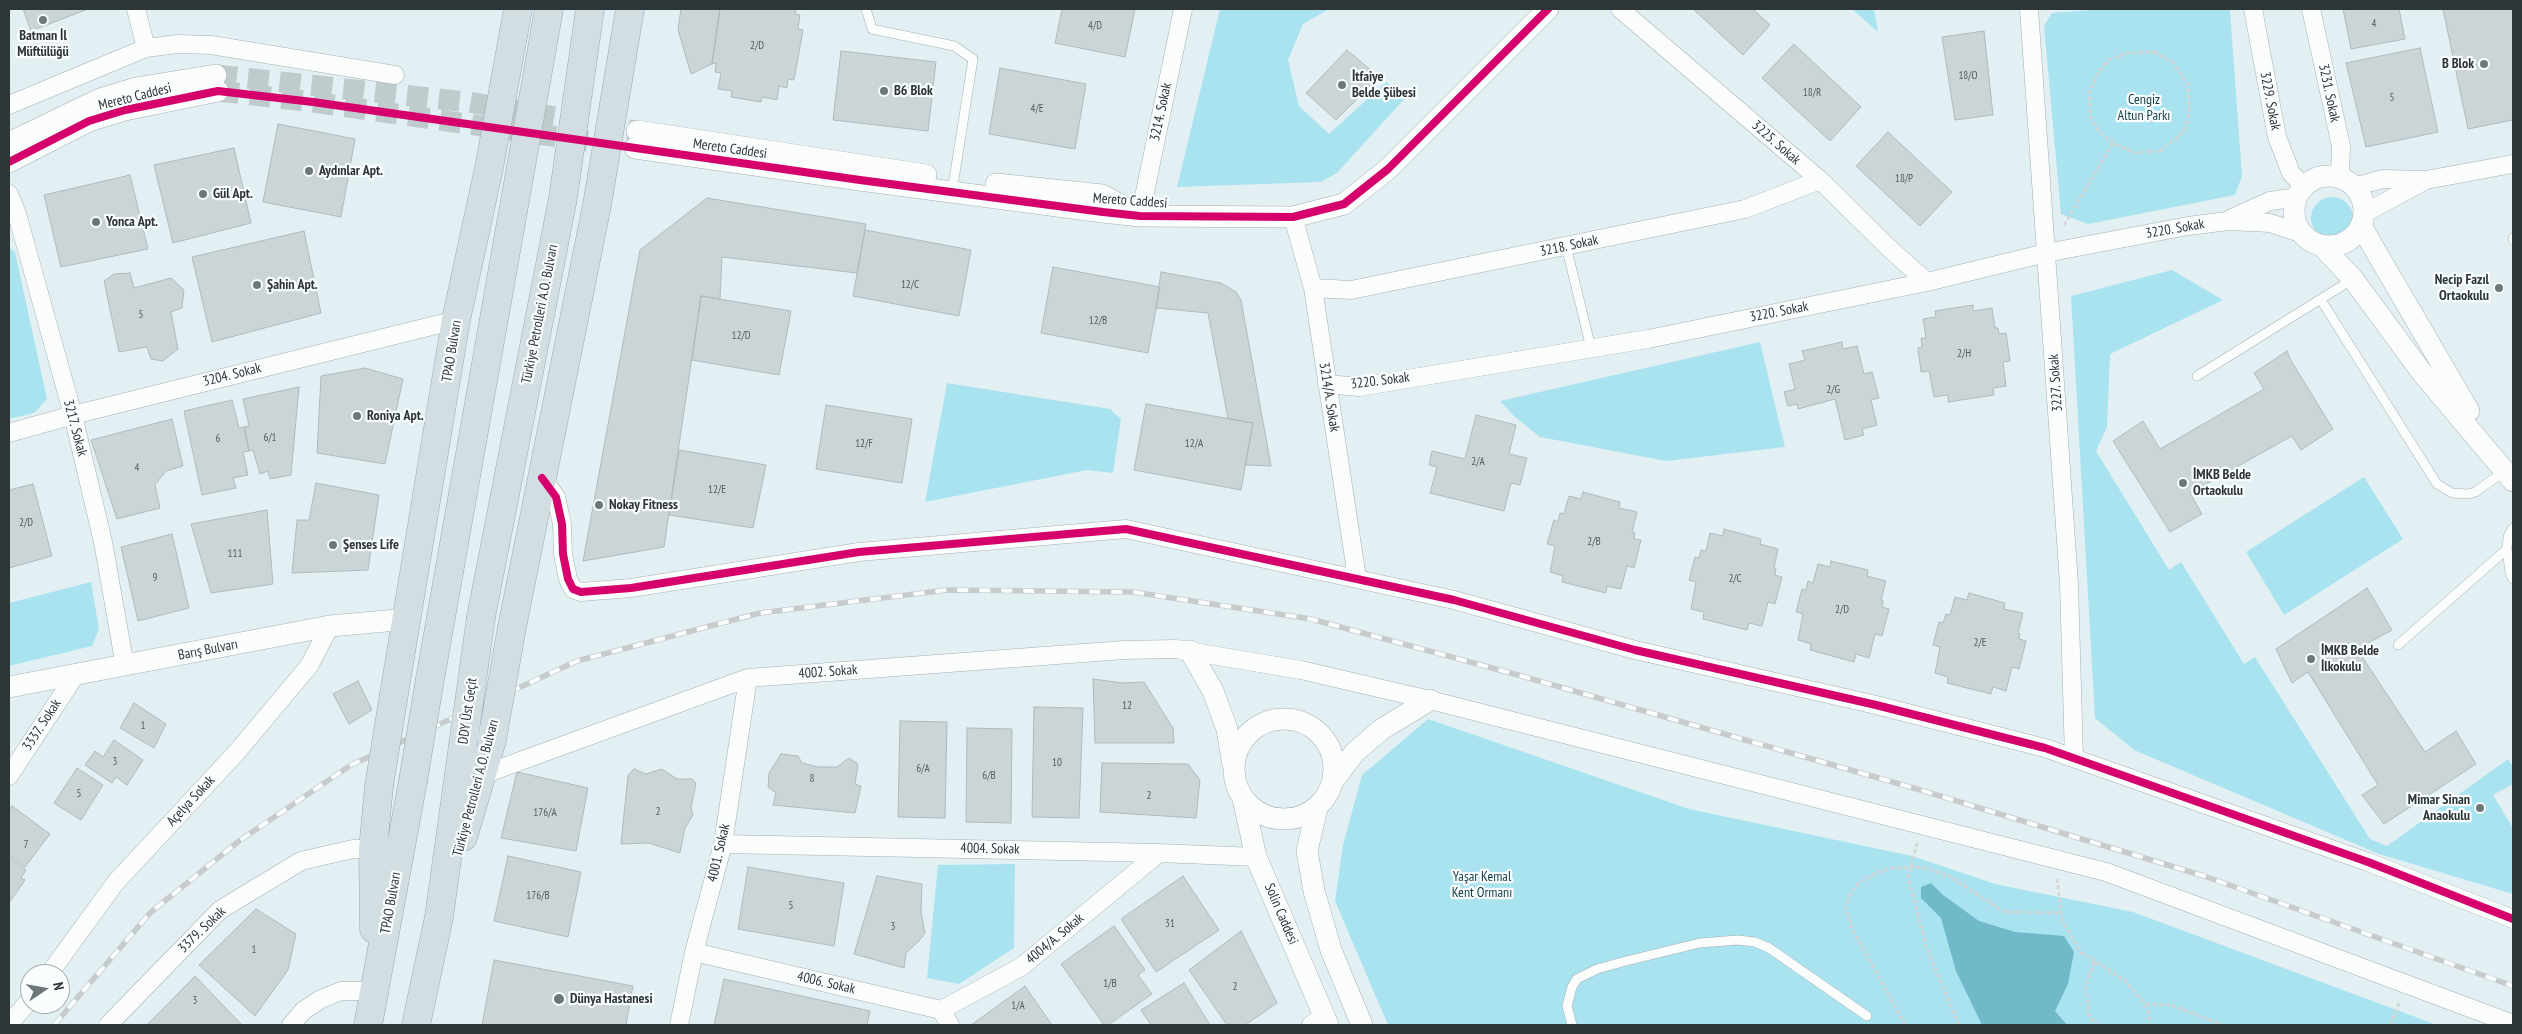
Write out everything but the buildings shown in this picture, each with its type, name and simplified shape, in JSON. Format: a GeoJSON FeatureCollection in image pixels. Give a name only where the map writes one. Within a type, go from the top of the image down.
{"type":"FeatureCollection","features":[{"type":"Feature","properties":{"kind":"highway","name":"TPAO Bulvarı"},"geometry":{"type":"LineString","coordinates":[[373,849],[379,786],[456,320],[489,168],[518,9]]}},
{"type":"Feature","properties":{"kind":"highway","name":"TPAO Bulvarı"},"geometry":{"type":"LineString","coordinates":[[368,1025],[413,781],[549,9]]}},
{"type":"Feature","properties":{"kind":"highway","name":"Türkiye Petrolleri A.O. Bulvarı"},"geometry":{"type":"LineString","coordinates":[[481,617],[563,198],[590,9]]}},
{"type":"Feature","properties":{"kind":"highway"},"geometry":{"type":"LineString","coordinates":[[542,478],[597,204],[630,9]]}},
{"type":"Feature","properties":{"kind":"highway","name":"Türkiye Petrolleri A.O. Bulvarı"},"geometry":{"type":"LineString","coordinates":[[439,917],[492,740],[512,627],[542,478]]}},
{"type":"Feature","properties":{"kind":"highway","name":"DDY Üst Geçit"},"geometry":{"type":"LineString","coordinates":[[439,917],[481,617]]}},
{"type":"Feature","properties":{"kind":"highway"},"geometry":{"type":"LineString","coordinates":[[373,849],[374,991]]}},
{"type":"Feature","properties":{"kind":"highway"},"geometry":{"type":"LineString","coordinates":[[416,1025],[439,917]]}},
{"type":"Feature","properties":{"kind":"street"},"geometry":{"type":"LineString","coordinates":[[136,9],[146,48]]}},
{"type":"Feature","properties":{"kind":"street","name":"3214. Sokak"},"geometry":{"type":"LineString","coordinates":[[1140,216],[1183,9]]}},
{"type":"Feature","properties":{"kind":"street","name":"Mereto Caddesi"},"geometry":{"type":"LineString","coordinates":[[636,139],[1140,216],[1293,217],[1344,204],[1388,169],[1548,9]]}},
{"type":"Feature","properties":{"kind":"street","name":"3225. Sokak"},"geometry":{"type":"LineString","coordinates":[[1620,9],[1820,180],[1891,250],[1927,282]]}},
{"type":"Feature","properties":{"kind":"street","name":"3227. Sokak"},"geometry":{"type":"LineString","coordinates":[[2028,9],[2069,584],[2074,758]]}},
{"type":"Feature","properties":{"kind":"street","name":"3229. Sokak"},"geometry":{"type":"LineString","coordinates":[[2253,9],[2277,137],[2301,192]]}},
{"type":"Feature","properties":{"kind":"street","name":"3231. Sokak"},"geometry":{"type":"LineString","coordinates":[[2310,9],[2341,146],[2347,183]]}},
{"type":"Feature","properties":{"kind":"street"},"geometry":{"type":"LineString","coordinates":[[9,105],[146,48],[178,44],[211,45],[395,76]]}},
{"type":"Feature","properties":{"kind":"street","name":"Mereto Caddesi"},"geometry":{"type":"LineString","coordinates":[[9,143],[100,99],[136,88],[217,83],[88,121],[9,162]]}},
{"type":"Feature","properties":{"kind":"street"},"geometry":{"type":"LineString","coordinates":[[2228,220],[2270,201],[2301,192],[2318,178],[2329,176],[2347,183],[2382,179],[2426,180],[2513,164]]}},
{"type":"Feature","properties":{"kind":"street","name":"3218. Sokak"},"geometry":{"type":"LineString","coordinates":[[1313,288],[1351,290],[1745,209],[1820,180]]}},
{"type":"Feature","properties":{"kind":"street"},"geometry":{"type":"LineString","coordinates":[[2362,220],[2426,180]]}},
{"type":"Feature","properties":{"kind":"street"},"geometry":{"type":"LineString","coordinates":[[2228,220],[2270,223],[2303,234],[2312,242],[2322,246],[2334,246],[2345,242],[2354,235],[2362,220],[2363,203],[2347,183]]}},
{"type":"Feature","properties":{"kind":"street"},"geometry":{"type":"LineString","coordinates":[[2301,192],[2294,213],[2303,234]]}},
{"type":"Feature","properties":{"kind":"street","name":"3217. Sokak"},"geometry":{"type":"LineString","coordinates":[[9,194],[17,214],[73,415],[103,542],[125,666]]}},
{"type":"Feature","properties":{"kind":"street","name":"3214/A. Sokak"},"geometry":{"type":"LineString","coordinates":[[1293,217],[1313,288],[1357,578]]}},
{"type":"Feature","properties":{"kind":"street","name":"3220. Sokak"},"geometry":{"type":"LineString","coordinates":[[1327,384],[1359,387],[1590,348],[1927,282],[2046,253],[2228,220]]}},
{"type":"Feature","properties":{"kind":"street"},"geometry":{"type":"LineString","coordinates":[[2362,220],[2426,341],[2511,474]]}},
{"type":"Feature","properties":{"kind":"street"},"geometry":{"type":"LineString","coordinates":[[2322,246],[2353,279],[2423,374],[2511,474]]}},
{"type":"Feature","properties":{"kind":"street","name":"3204. Sokak"},"geometry":{"type":"LineString","coordinates":[[9,434],[73,415],[456,320]]}},
{"type":"Feature","properties":{"kind":"street"},"geometry":{"type":"LineString","coordinates":[[542,478],[556,497],[562,524],[568,578],[573,589],[581,592],[631,588],[859,552],[1126,529],[1454,600],[1635,650],[1876,705],[2045,748],[2368,862],[2513,918]]}},
{"type":"Feature","properties":{"kind":"street","name":"Barış Bulvarı"},"geometry":{"type":"LineString","coordinates":[[9,687],[330,626],[408,619]]}},
{"type":"Feature","properties":{"kind":"street","name":"Açelya Sokak"},"geometry":{"type":"LineString","coordinates":[[56,964],[116,882],[236,753],[310,666],[330,626]]}},
{"type":"Feature","properties":{"kind":"street","name":"4002. Sokak"},"geometry":{"type":"LineString","coordinates":[[482,775],[748,678],[1124,650],[1176,649],[1301,670],[1430,700],[1922,825],[2054,861],[2106,872],[2513,1024]]}},
{"type":"Feature","properties":{"kind":"street"},"geometry":{"type":"LineString","coordinates":[[1190,651],[1213,691],[1227,729],[1236,785],[1243,799],[1255,811],[1270,818],[1303,817],[1317,808],[1328,796],[1334,780],[1355,752],[1382,729],[1430,700]]}},
{"type":"Feature","properties":{"kind":"street","name":"3337. Sokak"},"geometry":{"type":"LineString","coordinates":[[9,776],[76,674]]}},
{"type":"Feature","properties":{"kind":"street","name":"4001. Sokak"},"geometry":{"type":"LineString","coordinates":[[679,1025],[694,952],[723,844],[748,678]]}},
{"type":"Feature","properties":{"kind":"street"},"geometry":{"type":"LineString","coordinates":[[1233,768],[1236,751],[1245,736],[1258,726],[1273,719],[1290,719],[1306,724],[1320,733],[1330,747],[1335,763],[1334,780]]}},
{"type":"Feature","properties":{"kind":"street","name":"Solin Caddesi"},"geometry":{"type":"LineString","coordinates":[[1243,799],[1256,857],[1321,1022]]}},
{"type":"Feature","properties":{"kind":"street"},"geometry":{"type":"LineString","coordinates":[[1317,808],[1307,851],[1314,891],[1331,950],[1362,1025]]}},
{"type":"Feature","properties":{"kind":"street","name":"4004. Sokak"},"geometry":{"type":"LineString","coordinates":[[723,844],[1159,853],[1256,857]]}},
{"type":"Feature","properties":{"kind":"street","name":"3379. Sokak"},"geometry":{"type":"LineString","coordinates":[[108,1025],[220,910],[300,861],[353,849],[373,849]]}},
{"type":"Feature","properties":{"kind":"street","name":"4004/A. Sokak"},"geometry":{"type":"LineString","coordinates":[[945,1018],[1021,968],[1159,853]]}},
{"type":"Feature","properties":{"kind":"street","name":"4006. Sokak"},"geometry":{"type":"LineString","coordinates":[[694,952],[945,1018]]}},
{"type":"Feature","properties":{"kind":"street"},"geometry":{"type":"LineString","coordinates":[[291,1025],[303,1011],[321,999],[341,991],[374,991]]}},
{"type":"Feature","properties":{"kind":"street"},"geometry":{"type":"LineString","coordinates":[[9,1024],[20,1011]]}},
{"type":"Feature","properties":{"kind":"lane"},"geometry":{"type":"LineString","coordinates":[[866,9],[872,29],[954,46],[973,59],[953,186]]}},
{"type":"Feature","properties":{"kind":"lane"},"geometry":{"type":"LineString","coordinates":[[1566,246],[1590,348]]}},
{"type":"Feature","properties":{"kind":"lane"},"geometry":{"type":"LineString","coordinates":[[2197,376],[2353,279]]}},
{"type":"Feature","properties":{"kind":"lane"},"geometry":{"type":"LineString","coordinates":[[2321,300],[2438,484],[2452,493],[2468,494],[2511,474]]}},
{"type":"Feature","properties":{"kind":"lane"},"geometry":{"type":"LineString","coordinates":[[2513,528],[2508,537],[2507,549],[2510,573],[2513,579]]}},
{"type":"Feature","properties":{"kind":"lane"},"geometry":{"type":"LineString","coordinates":[[2398,645],[2507,549]]}},
{"type":"Feature","properties":{"kind":"lane"},"geometry":{"type":"LineString","coordinates":[[1572,1025],[1567,1006],[1572,987],[1577,979],[1596,969],[1700,944],[1738,940],[1755,942],[1769,948],[1867,1016]]}},
{"type":"Feature","properties":{"kind":"path"},"geometry":{"type":"LineString","coordinates":[[2154,52],[2173,63],[2188,85],[2189,111],[2184,132],[2160,152],[2135,153],[2113,143],[2099,131],[2091,118],[2090,92],[2097,75],[2108,60],[2128,53],[2154,52]]}},
{"type":"Feature","properties":{"kind":"path"},"geometry":{"type":"LineString","coordinates":[[2046,253],[2086,191],[2113,143]]}},
{"type":"Feature","properties":{"kind":"path"},"geometry":{"type":"LineString","coordinates":[[1922,825],[1908,878],[1927,949],[1959,1025]]}},
{"type":"Feature","properties":{"kind":"path"},"geometry":{"type":"LineString","coordinates":[[2054,861],[2062,920],[2080,952],[2123,979],[2146,1004],[2151,1025]]}},
{"type":"Feature","properties":{"kind":"path"},"geometry":{"type":"LineString","coordinates":[[1904,1025],[1865,954],[1846,909],[1850,895],[1858,883],[1876,873],[1893,868],[1922,867],[1949,876],[2004,912],[2061,912]]}},
{"type":"Feature","properties":{"kind":"path"},"geometry":{"type":"LineString","coordinates":[[2094,962],[2086,985],[2089,1016],[2097,1025]]}},
{"type":"Feature","properties":{"kind":"path"},"geometry":{"type":"LineString","coordinates":[[2146,1004],[2171,1005],[2223,1025]]}},
{"type":"Feature","properties":{"kind":"green space"},"geometry":{"type":"Polygon","coordinates":[[[1220,9],[1329,9],[1303,24],[1288,60],[1299,106],[1329,134],[1386,82],[1407,96],[1337,173],[1321,182],[1177,187],[1220,9]]]}},
{"type":"Feature","properties":{"kind":"green space"},"geometry":{"type":"Polygon","coordinates":[[[1852,9],[1874,9],[1878,32],[1852,9]]]}},
{"type":"Feature","properties":{"kind":"green space","name":"Cengiz Altun Parkı"},"geometry":{"type":"Polygon","coordinates":[[[2102,9],[2228,9],[2230,11],[2242,176],[2235,195],[2088,224],[2061,214],[2044,26],[2052,13],[2102,9]]]}},
{"type":"Feature","properties":{"kind":"green space"},"geometry":{"type":"Polygon","coordinates":[[[2332,197],[2347,203],[2353,218],[2347,233],[2332,239],[2317,233],[2311,218],[2317,203],[2332,197]]]}},
{"type":"Feature","properties":{"kind":"green space"},"geometry":{"type":"Polygon","coordinates":[[[9,247],[15,252],[47,399],[34,413],[9,419],[9,247]]]}},
{"type":"Feature","properties":{"kind":"green space"},"geometry":{"type":"Polygon","coordinates":[[[2172,270],[2223,300],[2110,354],[2107,427],[2096,451],[2169,570],[2181,562],[2244,664],[2255,657],[2370,839],[2387,846],[2508,759],[2513,767],[2513,784],[2493,795],[2513,828],[2513,894],[2379,854],[2134,750],[2095,718],[2071,296],[2172,270]]]}},
{"type":"Feature","properties":{"kind":"green space"},"geometry":{"type":"Polygon","coordinates":[[[1760,342],[1785,447],[1666,461],[1540,437],[1514,416],[1500,401],[1760,342]]]}},
{"type":"Feature","properties":{"kind":"green space"},"geometry":{"type":"Polygon","coordinates":[[[947,383],[1110,409],[1121,419],[1113,473],[1087,470],[925,502],[947,383]]]}},
{"type":"Feature","properties":{"kind":"green space"},"geometry":{"type":"Polygon","coordinates":[[[2364,477],[2403,539],[2284,615],[2246,552],[2364,477]]]}},
{"type":"Feature","properties":{"kind":"green space"},"geometry":{"type":"Polygon","coordinates":[[[91,582],[99,629],[92,646],[9,666],[9,603],[91,582]]]}},
{"type":"Feature","properties":{"kind":"green space","name":"Yaşar Kemal Kent Ormanı"},"geometry":{"type":"Polygon","coordinates":[[[1428,719],[1689,809],[1912,856],[1995,884],[2133,912],[2437,1025],[1388,1025],[1335,901],[1343,845],[1362,775],[1428,719]]]}},
{"type":"Feature","properties":{"kind":"green space"},"geometry":{"type":"Polygon","coordinates":[[[1015,864],[1014,948],[959,984],[927,978],[938,865],[1015,864]]]}},
{"type":"Feature","properties":{"kind":"shaded area"},"geometry":{"type":"Polygon","coordinates":[[[1931,883],[1943,895],[1979,921],[2015,932],[2064,936],[2074,952],[2068,984],[2055,1011],[2067,1025],[1982,1025],[1956,971],[1941,918],[1921,898],[1921,887],[1931,883]]]}},
{"type":"Feature","properties":{"kind":"tunnel"},"geometry":{"type":"LineString","coordinates":[[216,75],[468,102],[637,131]]}},
{"type":"Feature","properties":{"kind":"tunnel"},"geometry":{"type":"LineString","coordinates":[[218,91],[313,102],[635,148]]}},
{"type":"Feature","properties":{"kind":"railway"},"geometry":{"type":"LineString","coordinates":[[54,1025],[150,913],[239,841],[351,765],[577,661],[760,613],[947,590],[1133,592],[1311,619],[1518,675],[1917,789],[2204,876],[2513,986]]}},
{"type":"Feature","properties":{"kind":"cycle path"},"geometry":{"type":"LineString","coordinates":[[9,162],[89,121],[125,110],[218,91],[313,102],[860,180],[1103,212],[1140,216],[1293,217],[1344,204],[1388,169],[1548,9]]}},
{"type":"Feature","properties":{"kind":"cycle path"},"geometry":{"type":"LineString","coordinates":[[542,478],[556,497],[562,524],[563,554],[568,579],[573,589],[581,592],[631,588],[859,552],[1126,529],[1454,600],[1635,650],[1876,705],[2045,748],[2368,862],[2513,919]]}},
{"type":"Feature","properties":{"kind":"place","name":"Batman İl Müftülüğü"},"geometry":{"type":"Point","coordinates":[43,20]}},
{"type":"Feature","properties":{"kind":"place","name":"B Blok"},"geometry":{"type":"Point","coordinates":[2484,64]}},
{"type":"Feature","properties":{"kind":"place","name":"İtfaiye Belde Şübesi"},"geometry":{"type":"Point","coordinates":[1342,85]}},
{"type":"Feature","properties":{"kind":"place","name":"B6 Blok"},"geometry":{"type":"Point","coordinates":[884,91]}},
{"type":"Feature","properties":{"kind":"place","name":"Aydınlar Apt."},"geometry":{"type":"Point","coordinates":[309,171]}},
{"type":"Feature","properties":{"kind":"place","name":"Gül Apt."},"geometry":{"type":"Point","coordinates":[203,194]}},
{"type":"Feature","properties":{"kind":"place","name":"Yonca Apt."},"geometry":{"type":"Point","coordinates":[96,222]}},
{"type":"Feature","properties":{"kind":"place","name":"Şahin Apt."},"geometry":{"type":"Point","coordinates":[257,285]}},
{"type":"Feature","properties":{"kind":"place","name":"Necip Fazıl Ortaokulu"},"geometry":{"type":"Point","coordinates":[2499,288]}},
{"type":"Feature","properties":{"kind":"place","name":"Roniya Apt."},"geometry":{"type":"Point","coordinates":[357,416]}},
{"type":"Feature","properties":{"kind":"place","name":"İMKB Belde Ortaokulu"},"geometry":{"type":"Point","coordinates":[2183,483]}},
{"type":"Feature","properties":{"kind":"place","name":"Nokay Fitness"},"geometry":{"type":"Point","coordinates":[599,505]}},
{"type":"Feature","properties":{"kind":"place","name":"Şenses Life"},"geometry":{"type":"Point","coordinates":[333,545]}},
{"type":"Feature","properties":{"kind":"place","name":"İMKB Belde İlkokulu"},"geometry":{"type":"Point","coordinates":[2311,659]}},
{"type":"Feature","properties":{"kind":"place","name":"Mimar Sinan Anaokulu"},"geometry":{"type":"Point","coordinates":[2480,808]}},
{"type":"Feature","properties":{"kind":"place","name":"Dünya Hastanesi"},"geometry":{"type":"Point","coordinates":[559,999]}}]}
